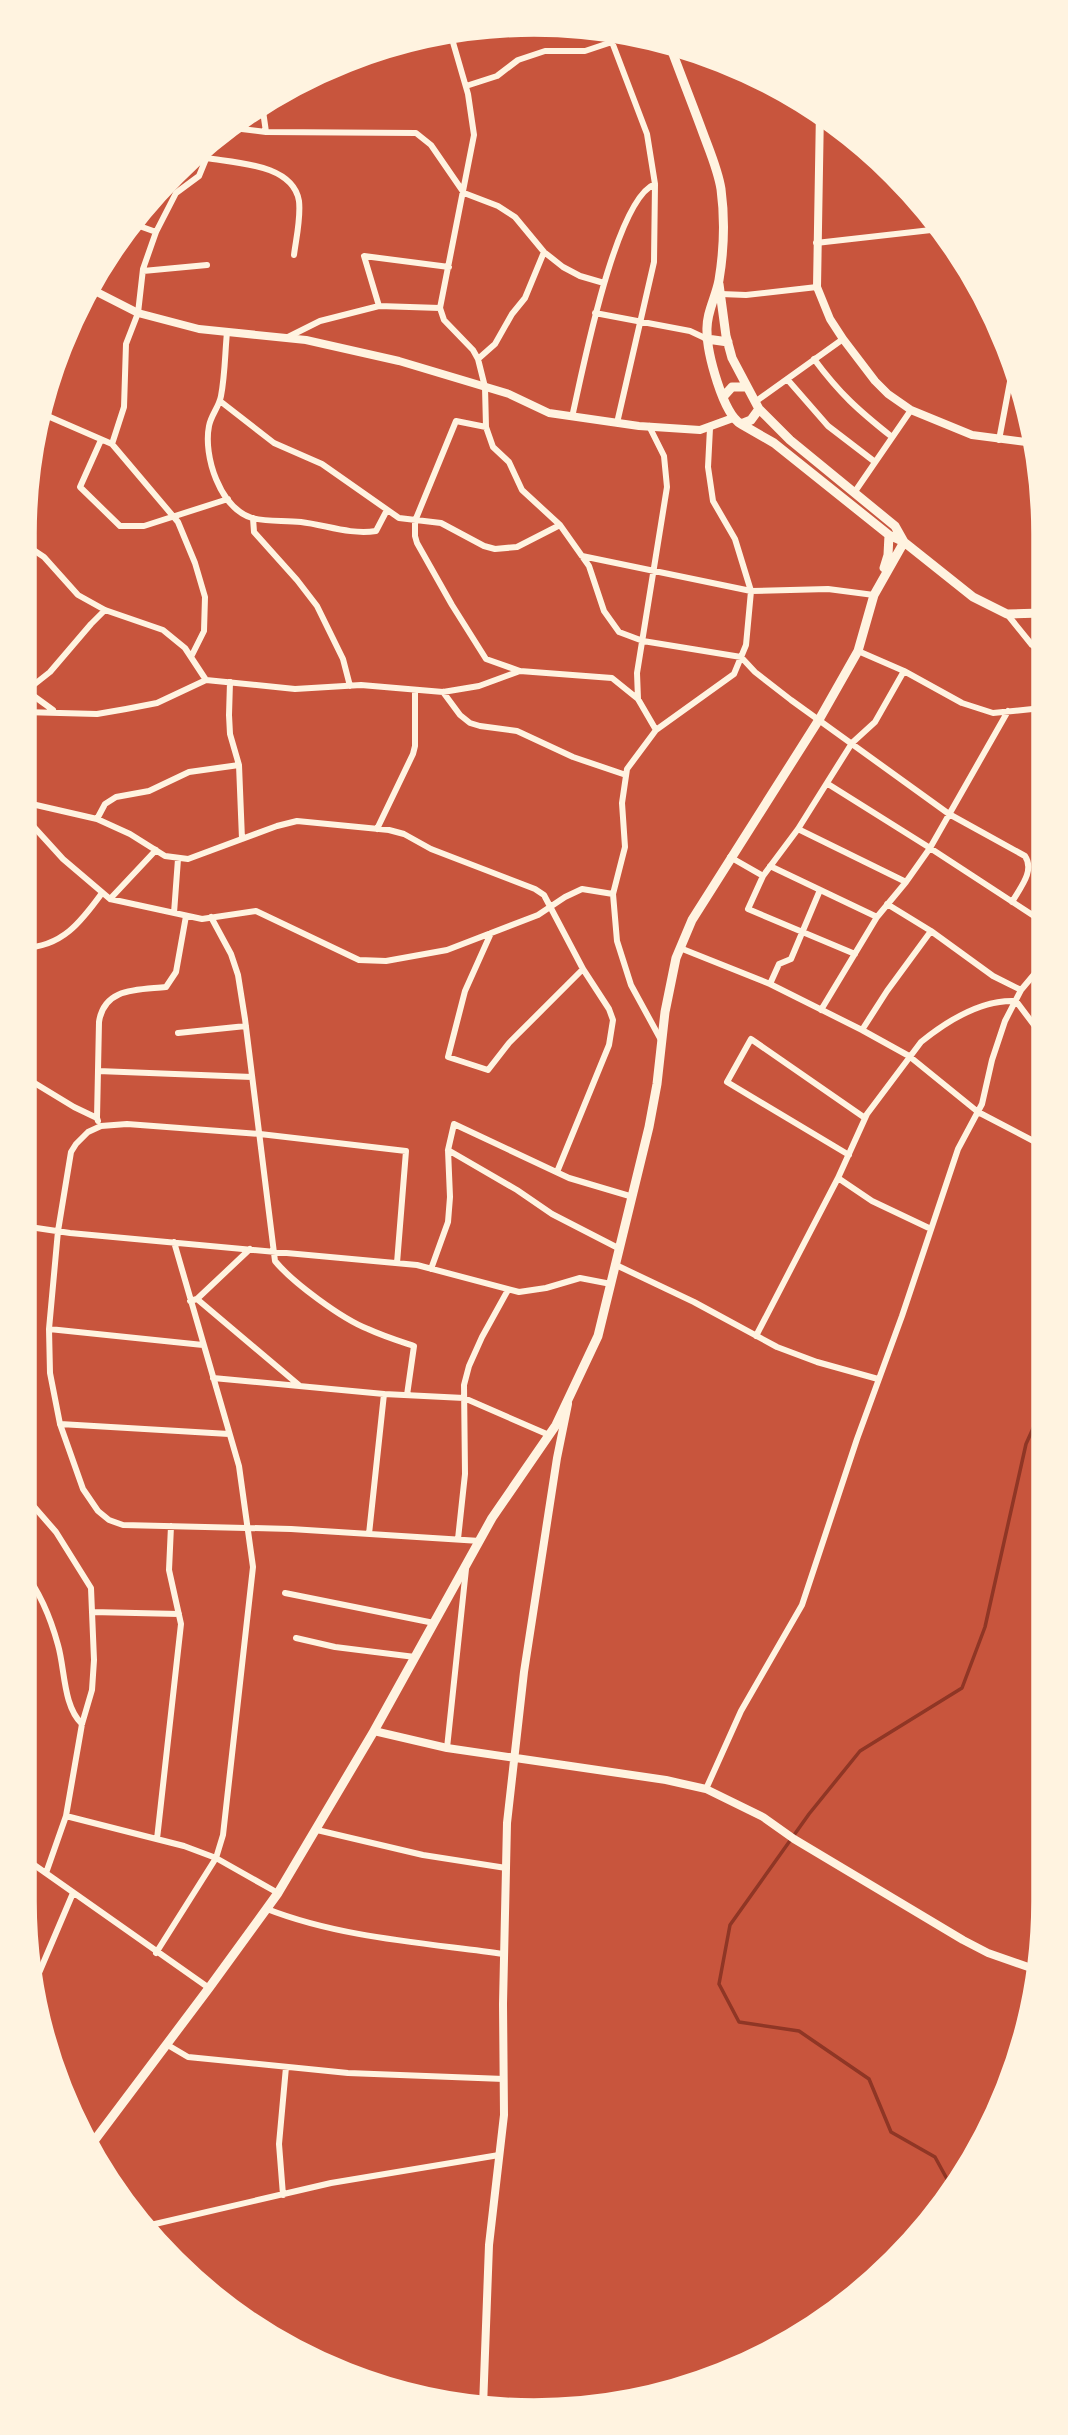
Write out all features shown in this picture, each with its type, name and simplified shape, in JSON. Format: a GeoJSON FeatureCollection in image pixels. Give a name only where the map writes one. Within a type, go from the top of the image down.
{"type":"FeatureCollection","features":[{"type":"Feature","properties":{"kind":"main road"},"geometry":{"type":"LineString","coordinates":[[673,55],[720,185],[723,232],[719,282],[708,317],[707,339],[723,397],[733,418],[774,443],[889,535],[904,542],[973,597],[1007,614],[1033,613]]}},
{"type":"Feature","properties":{"kind":"main road"},"geometry":{"type":"LineString","coordinates":[[719,282],[732,358],[757,406],[784,435],[895,526],[904,542]]}},
{"type":"Feature","properties":{"kind":"main road"},"geometry":{"type":"LineString","coordinates":[[707,339],[728,342]]}},
{"type":"Feature","properties":{"kind":"main road"},"geometry":{"type":"LineString","coordinates":[[723,397],[732,387],[746,387]]}},
{"type":"Feature","properties":{"kind":"main road"},"geometry":{"type":"LineString","coordinates":[[741,424],[751,420],[757,406]]}},
{"type":"Feature","properties":{"kind":"main road"},"geometry":{"type":"LineString","coordinates":[[880,583],[888,555],[889,535]]}},
{"type":"Feature","properties":{"kind":"main road"},"geometry":{"type":"LineString","coordinates":[[96,2139],[278,1894],[374,1731],[492,1518],[549,1435],[570,1394],[598,1336],[633,1197],[655,1095],[665,1013],[680,948],[692,920],[820,718],[858,652],[874,594],[904,542]]}},
{"type":"Feature","properties":{"kind":"street"},"geometry":{"type":"LineString","coordinates":[[466,86],[497,76],[518,60],[545,51],[585,51],[611,41]]}},
{"type":"Feature","properties":{"kind":"street"},"geometry":{"type":"LineString","coordinates":[[612,41],[647,134],[655,184],[654,262],[617,423]]}},
{"type":"Feature","properties":{"kind":"street"},"geometry":{"type":"LineString","coordinates":[[453,42],[466,86],[474,135],[440,308],[444,320],[473,350],[478,359],[485,387],[486,427],[493,447],[509,462],[522,490],[560,525],[589,566],[604,611],[619,632],[643,641],[741,657],[782,693],[949,814],[1025,856],[1029,872],[1012,902]]}},
{"type":"Feature","properties":{"kind":"street"},"geometry":{"type":"LineString","coordinates":[[264,115],[266,132]]}},
{"type":"Feature","properties":{"kind":"street"},"geometry":{"type":"LineString","coordinates":[[820,125],[817,287],[830,318],[843,339],[888,394],[911,410],[972,435],[1024,442]]}},
{"type":"Feature","properties":{"kind":"street"},"geometry":{"type":"LineString","coordinates":[[243,129],[266,132],[416,133],[431,145],[464,193],[508,212],[544,252],[571,272],[604,283]]}},
{"type":"Feature","properties":{"kind":"street"},"geometry":{"type":"LineString","coordinates":[[112,444],[124,407],[126,344],[138,313],[143,271],[156,232],[176,193],[199,176],[207,158],[268,170],[282,176],[292,185],[299,206],[294,256]]}},
{"type":"Feature","properties":{"kind":"street"},"geometry":{"type":"LineString","coordinates":[[572,417],[595,313],[611,257],[646,189],[655,184]]}},
{"type":"Feature","properties":{"kind":"street"},"geometry":{"type":"LineString","coordinates":[[141,227],[156,232]]}},
{"type":"Feature","properties":{"kind":"street"},"geometry":{"type":"LineString","coordinates":[[816,243],[930,230]]}},
{"type":"Feature","properties":{"kind":"street"},"geometry":{"type":"LineString","coordinates":[[478,359],[495,344],[512,314],[525,298],[544,252]]}},
{"type":"Feature","properties":{"kind":"street"},"geometry":{"type":"LineString","coordinates":[[379,306],[364,256],[449,267]]}},
{"type":"Feature","properties":{"kind":"street"},"geometry":{"type":"LineString","coordinates":[[143,271],[208,265]]}},
{"type":"Feature","properties":{"kind":"street"},"geometry":{"type":"LineString","coordinates":[[721,294],[747,295],[817,287]]}},
{"type":"Feature","properties":{"kind":"street"},"geometry":{"type":"LineString","coordinates":[[97,292],[138,313],[199,329],[306,340],[398,361],[509,394],[549,413],[617,423],[700,430],[733,418]]}},
{"type":"Feature","properties":{"kind":"street"},"geometry":{"type":"LineString","coordinates":[[286,338],[320,321],[379,306],[440,308]]}},
{"type":"Feature","properties":{"kind":"street"},"geometry":{"type":"LineString","coordinates":[[595,313],[691,331],[707,339]]}},
{"type":"Feature","properties":{"kind":"street"},"geometry":{"type":"LineString","coordinates":[[227,332],[220,401],[209,426],[209,451],[213,472],[221,491],[228,499],[241,513],[253,518],[304,522],[345,531],[370,532],[379,529],[387,510]]}},
{"type":"Feature","properties":{"kind":"street"},"geometry":{"type":"LineString","coordinates":[[757,406],[787,379],[843,339]]}},
{"type":"Feature","properties":{"kind":"street"},"geometry":{"type":"LineString","coordinates":[[814,359],[839,392],[892,437]]}},
{"type":"Feature","properties":{"kind":"street"},"geometry":{"type":"LineString","coordinates":[[787,379],[828,426],[875,462]]}},
{"type":"Feature","properties":{"kind":"street"},"geometry":{"type":"LineString","coordinates":[[999,440],[1010,383]]}},
{"type":"Feature","properties":{"kind":"street"},"geometry":{"type":"LineString","coordinates":[[220,401],[274,443],[322,464],[399,518],[441,523],[495,549],[517,547],[560,525]]}},
{"type":"Feature","properties":{"kind":"street"},"geometry":{"type":"LineString","coordinates":[[854,493],[911,410]]}},
{"type":"Feature","properties":{"kind":"street"},"geometry":{"type":"LineString","coordinates":[[49,417],[112,444],[174,517],[195,563],[205,597],[204,631],[191,657]]}},
{"type":"Feature","properties":{"kind":"street"},"geometry":{"type":"LineString","coordinates":[[486,427],[456,421],[415,522],[417,543],[452,606],[486,659],[520,671],[612,678],[638,699],[656,730]]}},
{"type":"Feature","properties":{"kind":"street"},"geometry":{"type":"LineString","coordinates":[[638,699],[637,673],[667,487],[664,456],[649,426]]}},
{"type":"Feature","properties":{"kind":"street"},"geometry":{"type":"LineString","coordinates":[[662,1042],[628,974],[617,941],[613,894],[625,847],[622,803],[627,769],[656,730],[734,674],[746,645],[751,591],[735,539],[713,502],[708,467],[710,428]]}},
{"type":"Feature","properties":{"kind":"street"},"geometry":{"type":"LineString","coordinates":[[101,440],[80,487],[120,526],[144,526],[228,499]]}},
{"type":"Feature","properties":{"kind":"street"},"geometry":{"type":"LineString","coordinates":[[253,518],[254,532],[317,606],[344,659],[350,686]]}},
{"type":"Feature","properties":{"kind":"street"},"geometry":{"type":"LineString","coordinates":[[35,551],[44,557],[78,596],[106,610],[163,630],[185,648],[206,680]]}},
{"type":"Feature","properties":{"kind":"street"},"geometry":{"type":"LineString","coordinates":[[582,556],[751,591],[828,589],[874,594]]}},
{"type":"Feature","properties":{"kind":"street"},"geometry":{"type":"LineString","coordinates":[[35,684],[50,672],[106,610]]}},
{"type":"Feature","properties":{"kind":"street"},"geometry":{"type":"LineString","coordinates":[[1007,614],[1033,646]]}},
{"type":"Feature","properties":{"kind":"street"},"geometry":{"type":"LineString","coordinates":[[858,652],[904,671],[962,703],[993,713],[1033,709]]}},
{"type":"Feature","properties":{"kind":"street"},"geometry":{"type":"LineString","coordinates":[[35,712],[97,714],[158,703],[206,680],[295,689],[350,686],[443,692],[479,686],[520,671]]}},
{"type":"Feature","properties":{"kind":"street"},"geometry":{"type":"LineString","coordinates":[[855,954],[748,909],[763,876],[798,830],[852,743],[875,722],[904,671]]}},
{"type":"Feature","properties":{"kind":"street"},"geometry":{"type":"LineString","coordinates":[[230,682],[230,734],[239,765],[242,839]]}},
{"type":"Feature","properties":{"kind":"street"},"geometry":{"type":"LineString","coordinates":[[377,829],[413,754],[415,691]]}},
{"type":"Feature","properties":{"kind":"street"},"geometry":{"type":"LineString","coordinates":[[443,692],[460,715],[470,723],[517,731],[573,757],[626,775]]}},
{"type":"Feature","properties":{"kind":"street"},"geometry":{"type":"LineString","coordinates":[[35,696],[55,712]]}},
{"type":"Feature","properties":{"kind":"street"},"geometry":{"type":"LineString","coordinates":[[821,1010],[877,917],[930,848],[1008,711]]}},
{"type":"Feature","properties":{"kind":"street"},"geometry":{"type":"LineString","coordinates":[[97,819],[105,804],[116,797],[149,792],[189,772],[239,765]]}},
{"type":"Feature","properties":{"kind":"street"},"geometry":{"type":"LineString","coordinates":[[828,784],[1033,915]]}},
{"type":"Feature","properties":{"kind":"street"},"geometry":{"type":"LineString","coordinates":[[35,805],[97,819],[130,834],[165,856],[178,859],[188,859],[297,821],[377,829],[404,834],[431,849],[535,889],[544,895],[613,1020],[609,1045],[557,1172]]}},
{"type":"Feature","properties":{"kind":"street"},"geometry":{"type":"LineString","coordinates":[[35,828],[63,859],[110,899],[202,919],[256,911],[359,960],[386,961],[447,950],[538,915],[582,889],[613,894]]}},
{"type":"Feature","properties":{"kind":"street"},"geometry":{"type":"LineString","coordinates":[[798,830],[906,882]]}},
{"type":"Feature","properties":{"kind":"street"},"geometry":{"type":"LineString","coordinates":[[110,899],[156,850]]}},
{"type":"Feature","properties":{"kind":"street"},"geometry":{"type":"LineString","coordinates":[[730,858],[763,876]]}},
{"type":"Feature","properties":{"kind":"street"},"geometry":{"type":"LineString","coordinates":[[174,913],[178,859]]}},
{"type":"Feature","properties":{"kind":"street"},"geometry":{"type":"LineString","coordinates":[[770,866],[877,917]]}},
{"type":"Feature","properties":{"kind":"street"},"geometry":{"type":"LineString","coordinates":[[770,984],[779,964],[791,959],[820,890]]}},
{"type":"Feature","properties":{"kind":"street"},"geometry":{"type":"LineString","coordinates":[[35,946],[52,942],[70,932],[102,893]]}},
{"type":"Feature","properties":{"kind":"street"},"geometry":{"type":"LineString","coordinates":[[887,904],[931,931],[993,976],[1021,990]]}},
{"type":"Feature","properties":{"kind":"street"},"geometry":{"type":"LineString","coordinates":[[101,1126],[97,1118],[99,1022],[103,1007],[122,991],[166,987],[176,972],[187,916]]}},
{"type":"Feature","properties":{"kind":"street"},"geometry":{"type":"LineString","coordinates":[[211,917],[231,954],[238,975],[273,1252],[278,1265],[332,1308],[365,1328],[414,1346],[407,1395]]}},
{"type":"Feature","properties":{"kind":"street"},"geometry":{"type":"LineString","coordinates":[[862,1030],[931,931]]}},
{"type":"Feature","properties":{"kind":"street"},"geometry":{"type":"LineString","coordinates":[[491,933],[465,990],[448,1057],[488,1070],[509,1044],[583,969]]}},
{"type":"Feature","properties":{"kind":"street"},"geometry":{"type":"LineString","coordinates":[[680,948],[770,984],[862,1030],[909,1056],[978,1112],[1033,1141]]}},
{"type":"Feature","properties":{"kind":"street"},"geometry":{"type":"LineString","coordinates":[[706,1790],[741,1711],[802,1605],[958,1149],[982,1104],[992,1060],[1005,1021],[1021,990],[1033,976]]}},
{"type":"Feature","properties":{"kind":"street"},"geometry":{"type":"LineString","coordinates":[[756,1336],[838,1178],[865,1118],[909,1056],[932,1033],[979,1006],[1002,1000],[1016,1001],[1033,1024]]}},
{"type":"Feature","properties":{"kind":"street"},"geometry":{"type":"LineString","coordinates":[[178,1033],[246,1026]]}},
{"type":"Feature","properties":{"kind":"street"},"geometry":{"type":"LineString","coordinates":[[849,1155],[727,1082],[751,1039],[865,1118]]}},
{"type":"Feature","properties":{"kind":"street"},"geometry":{"type":"LineString","coordinates":[[98,1071],[252,1077]]}},
{"type":"Feature","properties":{"kind":"street"},"geometry":{"type":"LineString","coordinates":[[35,1083],[97,1118]]}},
{"type":"Feature","properties":{"kind":"street"},"geometry":{"type":"LineString","coordinates":[[397,1263],[406,1151],[260,1134],[127,1124],[101,1126],[81,1138],[71,1152],[58,1231],[49,1329],[50,1373],[60,1424],[83,1489],[98,1511],[109,1520],[123,1525],[480,1541]]}},
{"type":"Feature","properties":{"kind":"street"},"geometry":{"type":"LineString","coordinates":[[431,1269],[446,1231],[449,1213],[448,1150],[454,1124],[557,1172],[633,1197]]}},
{"type":"Feature","properties":{"kind":"street"},"geometry":{"type":"LineString","coordinates":[[448,1150],[552,1214],[620,1248]]}},
{"type":"Feature","properties":{"kind":"street"},"geometry":{"type":"LineString","coordinates":[[838,1178],[873,1201],[931,1229]]}},
{"type":"Feature","properties":{"kind":"street"},"geometry":{"type":"LineString","coordinates":[[35,1228],[397,1263],[519,1292],[580,1278],[611,1284]]}},
{"type":"Feature","properties":{"kind":"street"},"geometry":{"type":"LineString","coordinates":[[156,1953],[216,1858],[223,1835],[253,1567],[239,1466],[203,1345],[194,1300],[174,1242]]}},
{"type":"Feature","properties":{"kind":"street"},"geometry":{"type":"LineString","coordinates":[[194,1300],[250,1250]]}},
{"type":"Feature","properties":{"kind":"street"},"geometry":{"type":"LineString","coordinates":[[616,1265],[694,1302],[756,1336],[808,1359],[878,1379]]}},
{"type":"Feature","properties":{"kind":"street"},"geometry":{"type":"LineString","coordinates":[[458,1539],[465,1474],[464,1398],[469,1366],[508,1290]]}},
{"type":"Feature","properties":{"kind":"street"},"geometry":{"type":"LineString","coordinates":[[194,1300],[302,1387]]}},
{"type":"Feature","properties":{"kind":"street"},"geometry":{"type":"LineString","coordinates":[[49,1329],[203,1345]]}},
{"type":"Feature","properties":{"kind":"street"},"geometry":{"type":"LineString","coordinates":[[213,1378],[384,1394],[464,1398],[549,1435]]}},
{"type":"Feature","properties":{"kind":"street"},"geometry":{"type":"LineString","coordinates":[[369,1534],[384,1394]]}},
{"type":"Feature","properties":{"kind":"street"},"geometry":{"type":"LineString","coordinates":[[483,2397],[489,2245],[504,2115],[506,1868],[513,1759],[555,1470],[570,1394]]}},
{"type":"Feature","properties":{"kind":"street"},"geometry":{"type":"LineString","coordinates":[[60,1424],[229,1434]]}},
{"type":"Feature","properties":{"kind":"street"},"geometry":{"type":"LineString","coordinates":[[35,1508],[56,1532],[91,1588],[94,1660],[92,1690],[82,1724],[66,1816],[46,1873]]}},
{"type":"Feature","properties":{"kind":"street"},"geometry":{"type":"LineString","coordinates":[[157,1839],[180,1647],[179,1614],[169,1570],[171,1526]]}},
{"type":"Feature","properties":{"kind":"street"},"geometry":{"type":"LineString","coordinates":[[447,1748],[467,1565]]}},
{"type":"Feature","properties":{"kind":"street"},"geometry":{"type":"LineString","coordinates":[[35,1591],[47,1612],[58,1645],[70,1702],[76,1718],[82,1724]]}},
{"type":"Feature","properties":{"kind":"street"},"geometry":{"type":"LineString","coordinates":[[285,1593],[434,1623]]}},
{"type":"Feature","properties":{"kind":"street"},"geometry":{"type":"LineString","coordinates":[[92,1612],[179,1614]]}},
{"type":"Feature","properties":{"kind":"street"},"geometry":{"type":"LineString","coordinates":[[296,1638],[357,1651],[415,1657]]}},
{"type":"Feature","properties":{"kind":"street"},"geometry":{"type":"LineString","coordinates":[[374,1731],[447,1748],[666,1780],[706,1790],[763,1817],[794,1839],[980,1949],[1029,1968]]}},
{"type":"Feature","properties":{"kind":"street"},"geometry":{"type":"LineString","coordinates":[[66,1816],[184,1846],[216,1858],[278,1894]]}},
{"type":"Feature","properties":{"kind":"street"},"geometry":{"type":"LineString","coordinates":[[317,1830],[423,1855],[506,1868]]}},
{"type":"Feature","properties":{"kind":"street"},"geometry":{"type":"LineString","coordinates":[[35,1866],[209,1989]]}},
{"type":"Feature","properties":{"kind":"street"},"geometry":{"type":"LineString","coordinates":[[40,1971],[73,1893]]}},
{"type":"Feature","properties":{"kind":"street"},"geometry":{"type":"LineString","coordinates":[[267,1909],[351,1932],[504,1954]]}},
{"type":"Feature","properties":{"kind":"street"},"geometry":{"type":"LineString","coordinates":[[166,2044],[188,2057],[348,2073],[504,2079]]}},
{"type":"Feature","properties":{"kind":"street"},"geometry":{"type":"LineString","coordinates":[[282,2195],[279,2144],[286,2067]]}},
{"type":"Feature","properties":{"kind":"street"},"geometry":{"type":"LineString","coordinates":[[154,2224],[331,2183],[499,2155]]}},
{"type":"Feature","properties":{"kind":"waterway"},"geometry":{"type":"LineString","coordinates":[[948,2180],[935,2157],[891,2132],[869,2079],[799,2031],[739,2022],[719,1984],[730,1925],[809,1814],[860,1751],[962,1688],[985,1627],[1026,1444],[1033,1428]]}}]}
